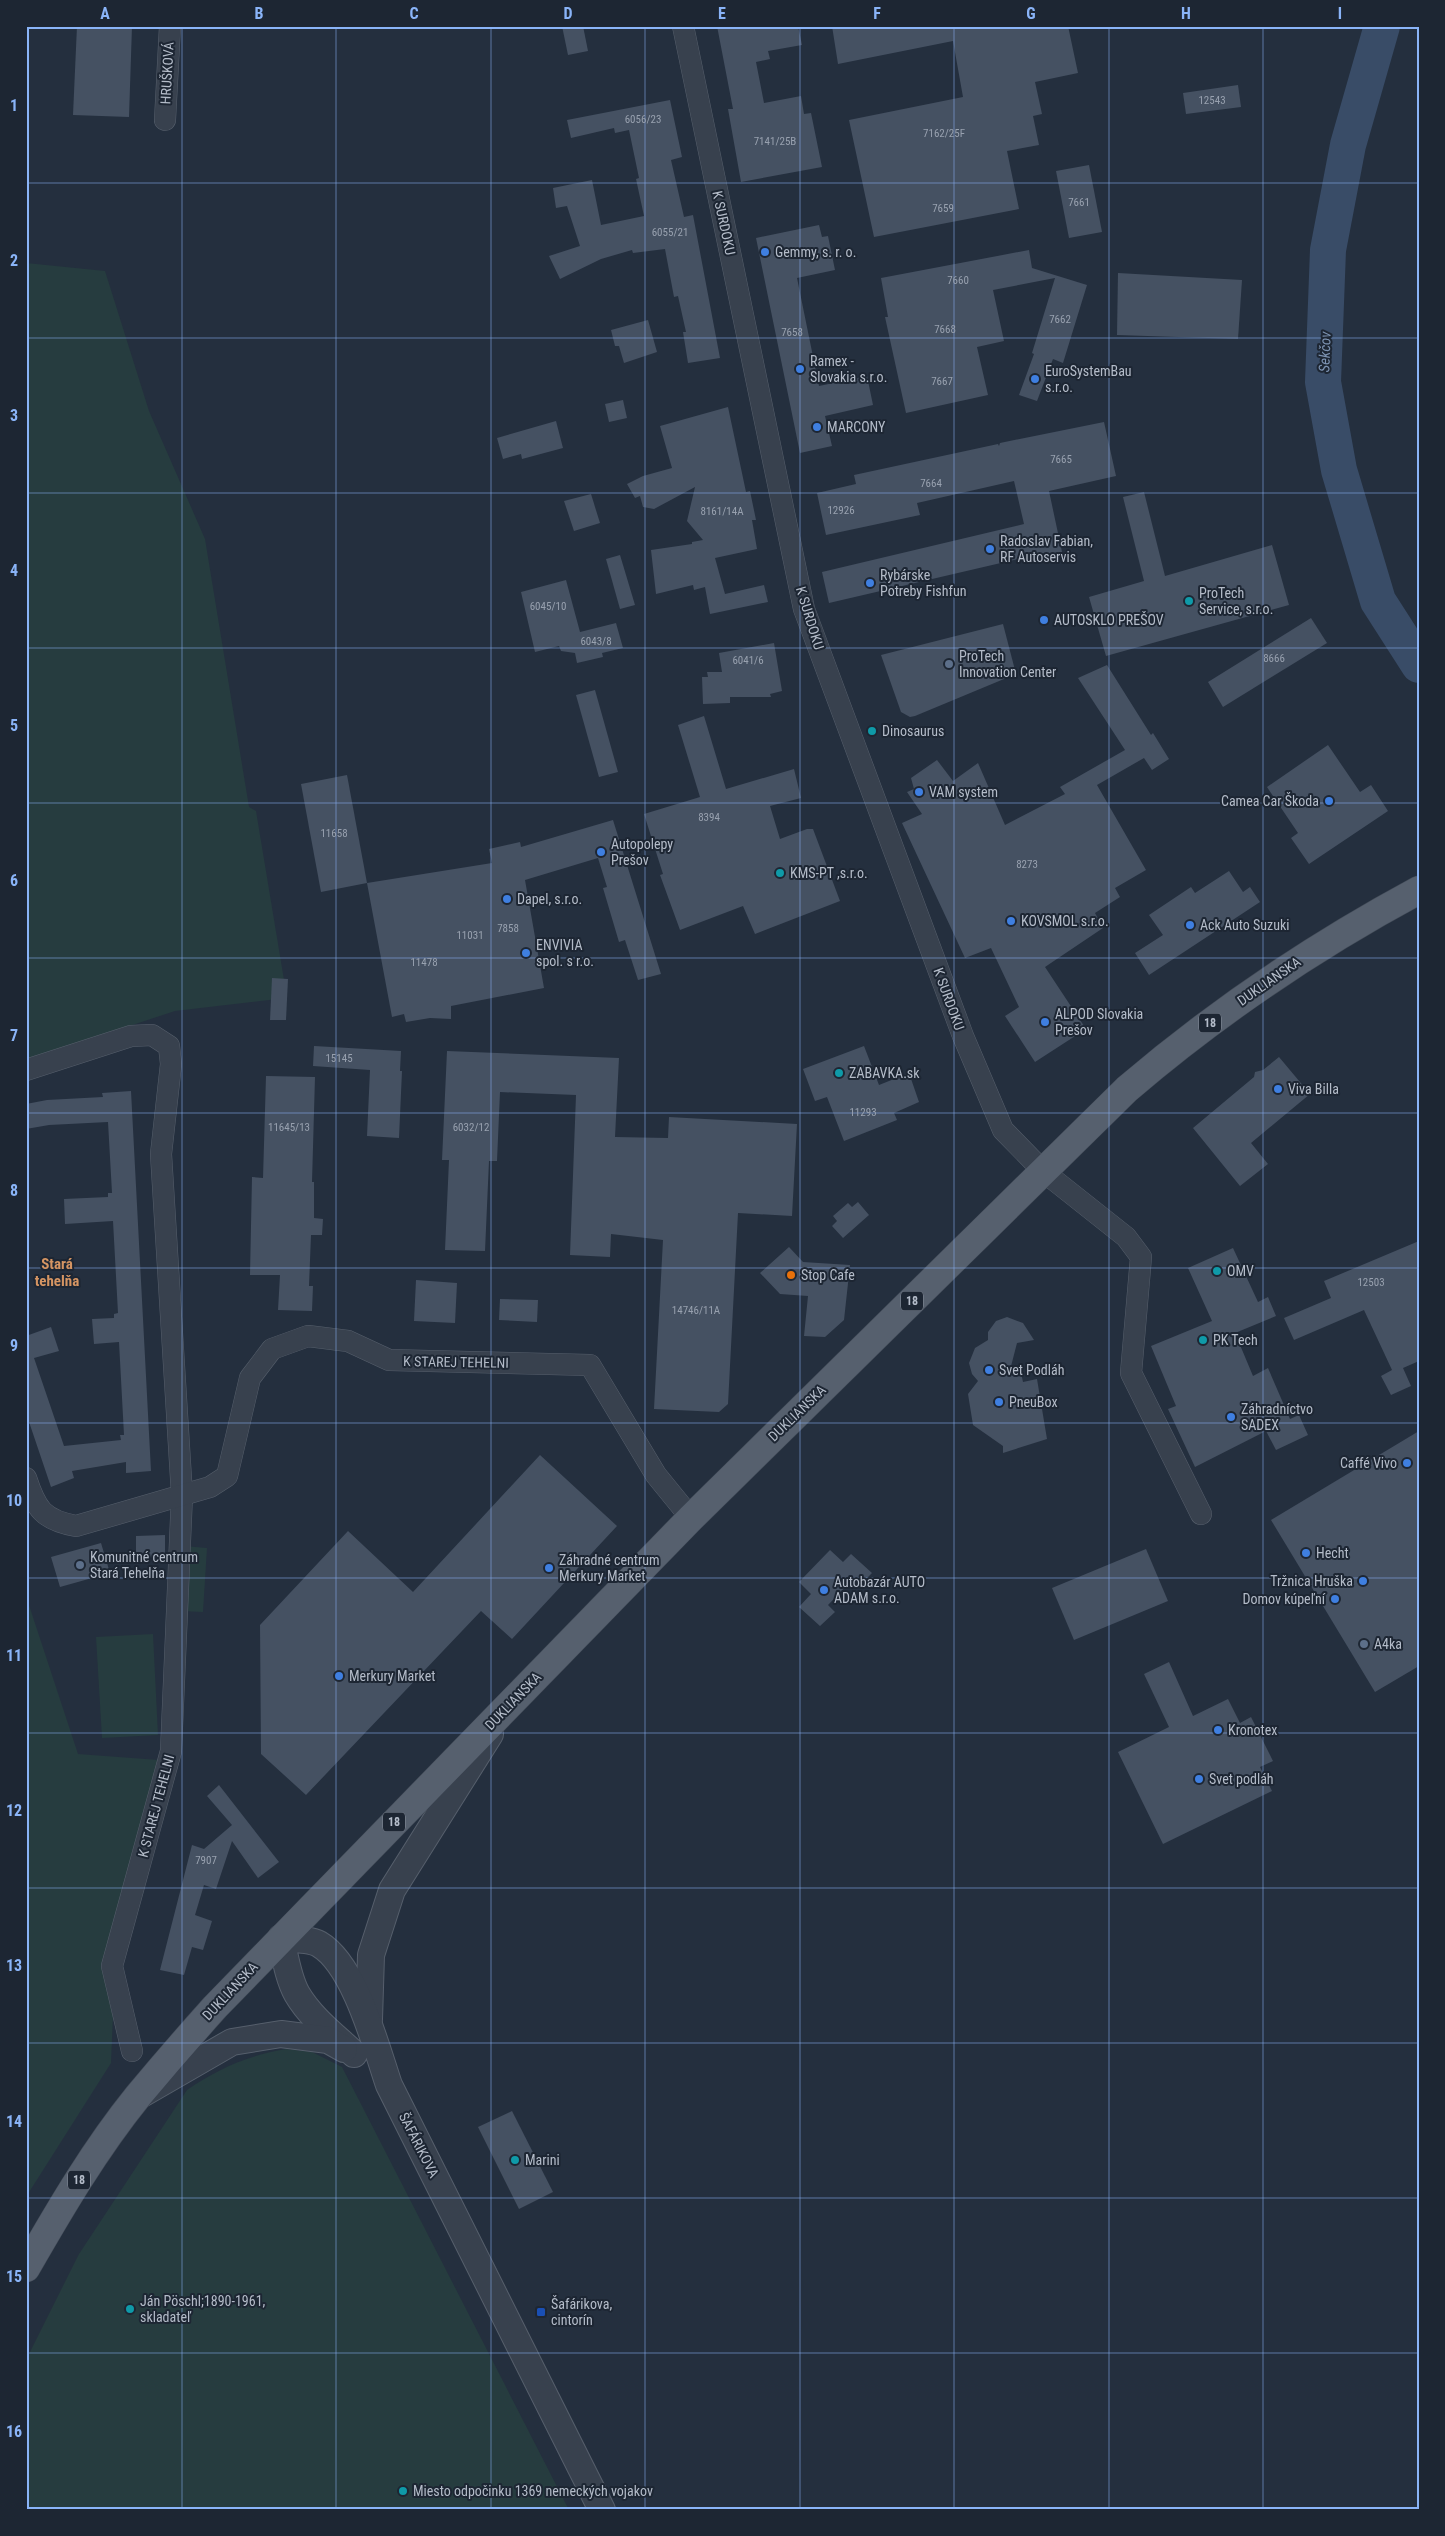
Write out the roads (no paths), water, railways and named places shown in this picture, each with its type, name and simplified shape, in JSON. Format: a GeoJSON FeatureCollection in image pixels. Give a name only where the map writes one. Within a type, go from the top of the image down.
{"type":"FeatureCollection","features":[{"type":"Feature","properties":{"kind":"main road","name":"DUKLIANSKA"},"geometry":{"type":"LineString","coordinates":[[26,2268],[59,2211],[109,2135],[138,2097],[215,2007],[691,1518],[1127,1089],[1201,1029],[1298,960],[1419,890]]}},
{"type":"Feature","properties":{"kind":"street","name":"HRUŠKOVÁ"},"geometry":{"type":"LineString","coordinates":[[164,120],[170,26]]}},
{"type":"Feature","properties":{"kind":"street","name":"K SURDOKU"},"geometry":{"type":"LineString","coordinates":[[684,26],[804,609],[963,1036],[1004,1130],[1044,1172]]}},
{"type":"Feature","properties":{"kind":"street","name":"K STAREJ TEHELNI"},"geometry":{"type":"LineString","coordinates":[[26,1070],[132,1036],[152,1035],[169,1046],[171,1064],[161,1154],[182,1495],[171,1751],[112,1966],[132,2051]]}},
{"type":"Feature","properties":{"kind":"street"},"geometry":{"type":"LineString","coordinates":[[1044,1172],[1126,1237],[1141,1257],[1131,1374],[1201,1514]]}},
{"type":"Feature","properties":{"kind":"street","name":"K STAREJ TEHELNI"},"geometry":{"type":"LineString","coordinates":[[26,1478],[40,1510],[55,1522],[76,1526],[210,1486],[226,1476],[250,1378],[272,1349],[308,1336],[348,1341],[389,1360],[590,1365],[656,1475],[691,1518]]}},
{"type":"Feature","properties":{"kind":"street"},"geometry":{"type":"LineString","coordinates":[[369,2024],[371,1955],[392,1890],[507,1707]]}},
{"type":"Feature","properties":{"kind":"street"},"geometry":{"type":"LineString","coordinates":[[281,1938],[288,1970],[297,1994],[318,2020],[388,2085]]}},
{"type":"Feature","properties":{"kind":"street","name":"ŠAFÁRIKOVA"},"geometry":{"type":"LineString","coordinates":[[281,1938],[318,1943],[335,1959],[349,1980],[369,2024],[388,2085],[602,2510]]}},
{"type":"Feature","properties":{"kind":"street"},"geometry":{"type":"LineString","coordinates":[[138,2097],[232,2042],[282,2034],[328,2040],[354,2054]]}},
{"type":"Feature","properties":{"kind":"waterway","name":"Sekčov"},"geometry":{"type":"LineString","coordinates":[[1382,26],[1348,145],[1328,250],[1323,382],[1339,470],[1378,601],[1419,665]]}},
{"type":"Feature","properties":{"kind":"place","name":"Gemmy, s. r. o."},"geometry":{"type":"Point","coordinates":[765,252]}},
{"type":"Feature","properties":{"kind":"place","name":"Ramex - Slovakia s.r.o."},"geometry":{"type":"Point","coordinates":[800,369]}},
{"type":"Feature","properties":{"kind":"place","name":"EuroSystemBau s.r.o."},"geometry":{"type":"Point","coordinates":[1035,379]}},
{"type":"Feature","properties":{"kind":"place","name":"MARCONY"},"geometry":{"type":"Point","coordinates":[817,427]}},
{"type":"Feature","properties":{"kind":"place","name":"Radoslav Fabian, RF Autoservis"},"geometry":{"type":"Point","coordinates":[990,549]}},
{"type":"Feature","properties":{"kind":"place","name":"Rybárske Potreby Fishfun"},"geometry":{"type":"Point","coordinates":[870,583]}},
{"type":"Feature","properties":{"kind":"place","name":"ProTech Service, s.r.o."},"geometry":{"type":"Point","coordinates":[1189,601]}},
{"type":"Feature","properties":{"kind":"place","name":"AUTOSKLO PREŠOV"},"geometry":{"type":"Point","coordinates":[1044,620]}},
{"type":"Feature","properties":{"kind":"place","name":"ProTech Innovation Center"},"geometry":{"type":"Point","coordinates":[949,664]}},
{"type":"Feature","properties":{"kind":"place","name":"Dinosaurus"},"geometry":{"type":"Point","coordinates":[872,731]}},
{"type":"Feature","properties":{"kind":"place","name":"VAM system"},"geometry":{"type":"Point","coordinates":[919,792]}},
{"type":"Feature","properties":{"kind":"place","name":"Camea Car Škoda"},"geometry":{"type":"Point","coordinates":[1329,801]}},
{"type":"Feature","properties":{"kind":"place","name":"Autopolepy Prešov"},"geometry":{"type":"Point","coordinates":[601,852]}},
{"type":"Feature","properties":{"kind":"place","name":"KMS-PT ,s.r.o."},"geometry":{"type":"Point","coordinates":[780,873]}},
{"type":"Feature","properties":{"kind":"place","name":"Dapel, s.r.o."},"geometry":{"type":"Point","coordinates":[507,899]}},
{"type":"Feature","properties":{"kind":"place","name":"KOVSMOL s.r.o."},"geometry":{"type":"Point","coordinates":[1011,921]}},
{"type":"Feature","properties":{"kind":"place","name":"Ack Auto Suzuki"},"geometry":{"type":"Point","coordinates":[1190,925]}},
{"type":"Feature","properties":{"kind":"place","name":"ENVIVIA spol. s r.o."},"geometry":{"type":"Point","coordinates":[526,953]}},
{"type":"Feature","properties":{"kind":"place","name":"ALPOD Slovakia Prešov"},"geometry":{"type":"Point","coordinates":[1045,1022]}},
{"type":"Feature","properties":{"kind":"place","name":"ZABAVKA.sk"},"geometry":{"type":"Point","coordinates":[839,1073]}},
{"type":"Feature","properties":{"kind":"place","name":"Viva Billa"},"geometry":{"type":"Point","coordinates":[1278,1089]}},
{"type":"Feature","properties":{"kind":"place","name":"OMV"},"geometry":{"type":"Point","coordinates":[1217,1271]}},
{"type":"Feature","properties":{"kind":"place","name":"Stop Cafe"},"geometry":{"type":"Point","coordinates":[791,1275]}},
{"type":"Feature","properties":{"kind":"place","name":"PK Tech"},"geometry":{"type":"Point","coordinates":[1203,1340]}},
{"type":"Feature","properties":{"kind":"place","name":"Svet Podláh"},"geometry":{"type":"Point","coordinates":[989,1370]}},
{"type":"Feature","properties":{"kind":"place","name":"PneuBox"},"geometry":{"type":"Point","coordinates":[999,1402]}},
{"type":"Feature","properties":{"kind":"place","name":"Záhradníctvo SADEX"},"geometry":{"type":"Point","coordinates":[1231,1417]}},
{"type":"Feature","properties":{"kind":"place","name":"Caffé Vivo"},"geometry":{"type":"Point","coordinates":[1407,1463]}},
{"type":"Feature","properties":{"kind":"place","name":"Hecht"},"geometry":{"type":"Point","coordinates":[1306,1553]}},
{"type":"Feature","properties":{"kind":"place","name":"Komunitné centrum Stará Tehelňa"},"geometry":{"type":"Point","coordinates":[80,1565]}},
{"type":"Feature","properties":{"kind":"place","name":"Záhradné centrum Merkury Market"},"geometry":{"type":"Point","coordinates":[549,1568]}},
{"type":"Feature","properties":{"kind":"place","name":"Tržnica Hruška"},"geometry":{"type":"Point","coordinates":[1363,1581]}},
{"type":"Feature","properties":{"kind":"place","name":"Autobazár AUTO ADAM s.r.o."},"geometry":{"type":"Point","coordinates":[824,1590]}},
{"type":"Feature","properties":{"kind":"place","name":"Domov kúpeľní"},"geometry":{"type":"Point","coordinates":[1335,1599]}},
{"type":"Feature","properties":{"kind":"place","name":"A4ka"},"geometry":{"type":"Point","coordinates":[1364,1644]}},
{"type":"Feature","properties":{"kind":"place","name":"Merkury Market"},"geometry":{"type":"Point","coordinates":[339,1676]}},
{"type":"Feature","properties":{"kind":"place","name":"Kronotex"},"geometry":{"type":"Point","coordinates":[1218,1730]}},
{"type":"Feature","properties":{"kind":"place","name":"Svet podláh"},"geometry":{"type":"Point","coordinates":[1199,1779]}},
{"type":"Feature","properties":{"kind":"place","name":"Marini"},"geometry":{"type":"Point","coordinates":[515,2160]}},
{"type":"Feature","properties":{"kind":"place","name":"Ján Pöschl;1890-1961, skladateľ"},"geometry":{"type":"Point","coordinates":[130,2309]}},
{"type":"Feature","properties":{"kind":"place","name":"Šafárikova, cintorín"},"geometry":{"type":"Point","coordinates":[541,2312]}},
{"type":"Feature","properties":{"kind":"place","name":"Miesto odpočinku 1369 nemeckých vojakov"},"geometry":{"type":"Point","coordinates":[403,2491]}},
{"type":"Feature","properties":{"kind":"district","name":"Stará tehelňa"},"geometry":{"type":"Point","coordinates":[57,1272]}}]}
